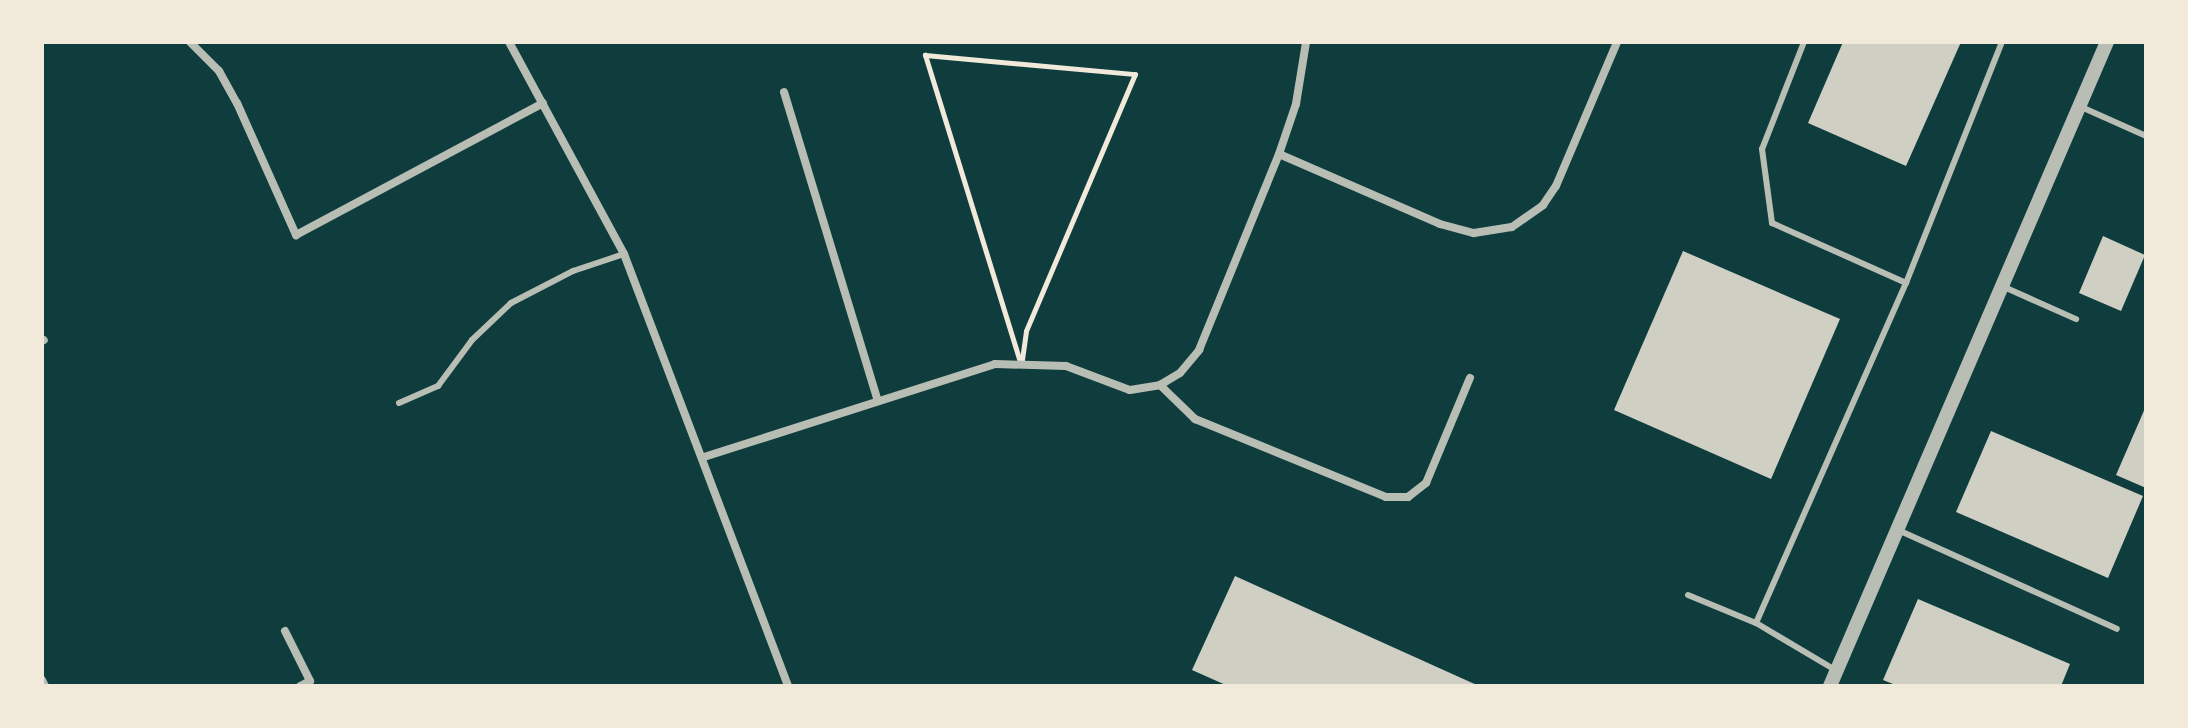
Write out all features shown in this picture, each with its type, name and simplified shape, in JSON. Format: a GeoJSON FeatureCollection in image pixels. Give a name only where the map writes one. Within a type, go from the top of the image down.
{"type":"FeatureCollection","features":[{"type":"Feature","properties":{"kind":"street"},"geometry":{"type":"LineString","coordinates":[[190,42],[219,71],[237,103],[296,235],[543,103]]}},
{"type":"Feature","properties":{"kind":"street"},"geometry":{"type":"LineString","coordinates":[[509,42],[624,254],[704,457],[788,686]]}},
{"type":"Feature","properties":{"kind":"street"},"geometry":{"type":"LineString","coordinates":[[704,457],[995,364],[1066,366],[1130,390],[1160,385],[1180,373],[1199,350],[1279,154],[1296,104],[1306,42]]}},
{"type":"Feature","properties":{"kind":"street"},"geometry":{"type":"LineString","coordinates":[[1279,154],[1440,224],[1474,233],[1512,227],[1543,205],[1556,186],[1617,42]]}},
{"type":"Feature","properties":{"kind":"street"},"geometry":{"type":"LineString","coordinates":[[1830,686],[2107,42]]}},
{"type":"Feature","properties":{"kind":"street"},"geometry":{"type":"LineString","coordinates":[[784,92],[878,401]]}},
{"type":"Feature","properties":{"kind":"street"},"geometry":{"type":"LineString","coordinates":[[1160,385],[1195,419],[1386,497],[1408,497],[1426,483],[1470,378]]}},
{"type":"Feature","properties":{"kind":"street"},"geometry":{"type":"LineString","coordinates":[[285,631],[310,681],[300,686]]}},
{"type":"Feature","properties":{"kind":"street"},"geometry":{"type":"LineString","coordinates":[[42,680],[45,686]]}},
{"type":"Feature","properties":{"kind":"lane"},"geometry":{"type":"LineString","coordinates":[[1804,42],[1762,149],[1772,223],[1906,283]]}},
{"type":"Feature","properties":{"kind":"lane"},"geometry":{"type":"LineString","coordinates":[[1756,623],[1906,283],[2002,42]]}},
{"type":"Feature","properties":{"kind":"lane"},"geometry":{"type":"LineString","coordinates":[[2079,106],[2146,136]]}},
{"type":"Feature","properties":{"kind":"lane"},"geometry":{"type":"LineString","coordinates":[[399,403],[438,386],[472,340],[511,303],[573,271],[624,254]]}},
{"type":"Feature","properties":{"kind":"lane"},"geometry":{"type":"LineString","coordinates":[[2001,286],[2076,319]]}},
{"type":"Feature","properties":{"kind":"lane"},"geometry":{"type":"LineString","coordinates":[[1898,530],[2117,629]]}},
{"type":"Feature","properties":{"kind":"lane"},"geometry":{"type":"LineString","coordinates":[[1688,595],[1756,623],[1837,671]]}},
{"type":"Feature","properties":{"kind":"path"},"geometry":{"type":"LineString","coordinates":[[925,55],[1135,74],[1026,331],[1021,365],[1009,328],[925,55]]}},
{"type":"Feature","properties":{"kind":"building"},"geometry":{"type":"Polygon","coordinates":[[[1843,42],[1961,42],[1906,166],[1808,123],[1843,42]]]}},
{"type":"Feature","properties":{"kind":"building"},"geometry":{"type":"Polygon","coordinates":[[[2103,236],[2145,255],[2121,311],[2079,293],[2103,236]]]}},
{"type":"Feature","properties":{"kind":"building"},"geometry":{"type":"Polygon","coordinates":[[[1683,251],[1840,319],[1771,479],[1614,410],[1683,251]]]}},
{"type":"Feature","properties":{"kind":"building"},"geometry":{"type":"Polygon","coordinates":[[[2146,406],[2146,488],[2116,475],[2146,406]]]}},
{"type":"Feature","properties":{"kind":"building"},"geometry":{"type":"Polygon","coordinates":[[[1991,431],[2143,496],[2108,578],[1956,512],[1991,431]]]}},
{"type":"Feature","properties":{"kind":"building"},"geometry":{"type":"Polygon","coordinates":[[[1235,576],[1479,686],[1228,686],[1192,670],[1235,576]]]}},
{"type":"Feature","properties":{"kind":"building"},"geometry":{"type":"Polygon","coordinates":[[[1918,599],[2070,664],[2061,686],[1898,686],[1883,680],[1918,599]]]}}]}
